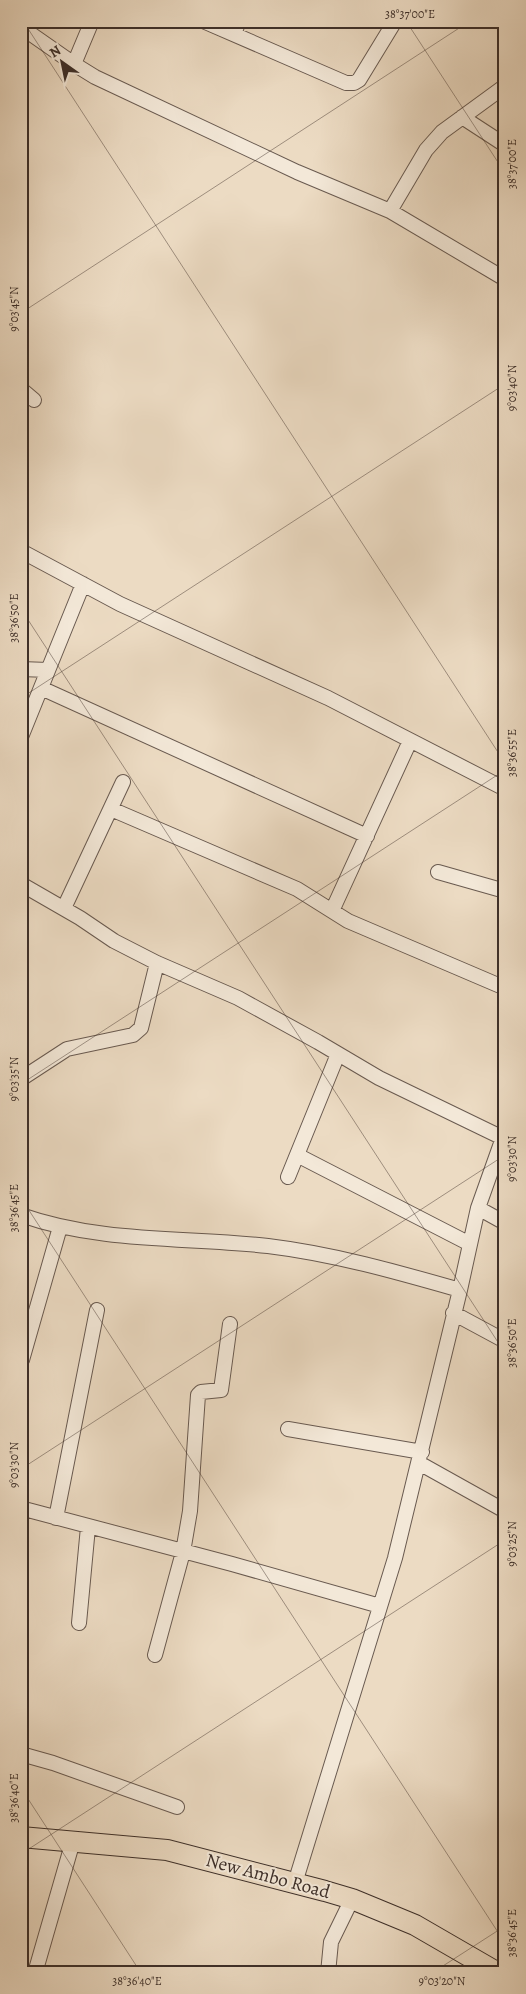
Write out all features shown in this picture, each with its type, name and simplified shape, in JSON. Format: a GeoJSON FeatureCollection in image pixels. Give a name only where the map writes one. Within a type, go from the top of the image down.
{"type":"FeatureCollection","features":[{"type":"Feature","properties":{"kind":"highway","name":"New Ambo Road"},"geometry":{"type":"LineString","coordinates":[[21,1837],[167,1850],[295,1883],[352,1900],[415,1925],[498,1973]]}},
{"type":"Feature","properties":{"kind":"street"},"geometry":{"type":"LineString","coordinates":[[74,64],[92,21]]}},
{"type":"Feature","properties":{"kind":"street"},"geometry":{"type":"LineString","coordinates":[[203,21],[236,28],[346,83],[354,83],[359,80],[395,21]]}},
{"type":"Feature","properties":{"kind":"street"},"geometry":{"type":"LineString","coordinates":[[21,27],[95,77],[297,172],[390,211],[505,279]]}},
{"type":"Feature","properties":{"kind":"street"},"geometry":{"type":"LineString","coordinates":[[390,211],[426,150],[442,132],[505,86]]}},
{"type":"Feature","properties":{"kind":"street"},"geometry":{"type":"LineString","coordinates":[[462,117],[505,145]]}},
{"type":"Feature","properties":{"kind":"street"},"geometry":{"type":"LineString","coordinates":[[21,389],[34,400]]}},
{"type":"Feature","properties":{"kind":"street"},"geometry":{"type":"LineString","coordinates":[[21,551],[120,604],[328,698],[505,788]]}},
{"type":"Feature","properties":{"kind":"street"},"geometry":{"type":"LineString","coordinates":[[21,737],[83,584]]}},
{"type":"Feature","properties":{"kind":"street"},"geometry":{"type":"LineString","coordinates":[[21,669],[48,670]]}},
{"type":"Feature","properties":{"kind":"street"},"geometry":{"type":"LineString","coordinates":[[41,688],[367,836]]}},
{"type":"Feature","properties":{"kind":"street"},"geometry":{"type":"LineString","coordinates":[[332,911],[410,741]]}},
{"type":"Feature","properties":{"kind":"street"},"geometry":{"type":"LineString","coordinates":[[64,908],[123,782]]}},
{"type":"Feature","properties":{"kind":"street"},"geometry":{"type":"LineString","coordinates":[[110,809],[297,889],[348,921],[505,988]]}},
{"type":"Feature","properties":{"kind":"street"},"geometry":{"type":"LineString","coordinates":[[438,872],[505,891]]}},
{"type":"Feature","properties":{"kind":"street"},"geometry":{"type":"LineString","coordinates":[[21,884],[64,908],[114,941],[157,963],[238,998],[378,1078],[504,1136],[478,1208],[395,1558],[295,1883]]}},
{"type":"Feature","properties":{"kind":"street"},"geometry":{"type":"LineString","coordinates":[[21,1080],[67,1049],[137,1032],[141,1028],[157,963]]}},
{"type":"Feature","properties":{"kind":"street"},"geometry":{"type":"LineString","coordinates":[[288,1177],[338,1054]]}},
{"type":"Feature","properties":{"kind":"street"},"geometry":{"type":"LineString","coordinates":[[297,1155],[470,1244]]}},
{"type":"Feature","properties":{"kind":"street"},"geometry":{"type":"LineString","coordinates":[[478,1208],[505,1223]]}},
{"type":"Feature","properties":{"kind":"street"},"geometry":{"type":"LineString","coordinates":[[21,1215],[60,1227],[131,1236],[287,1249],[352,1260],[460,1290]]}},
{"type":"Feature","properties":{"kind":"street"},"geometry":{"type":"LineString","coordinates":[[22,1360],[60,1227]]}},
{"type":"Feature","properties":{"kind":"street"},"geometry":{"type":"LineString","coordinates":[[56,1518],[97,1310]]}},
{"type":"Feature","properties":{"kind":"street"},"geometry":{"type":"LineString","coordinates":[[453,1313],[505,1341]]}},
{"type":"Feature","properties":{"kind":"street"},"geometry":{"type":"LineString","coordinates":[[155,1655],[183,1552],[193,1491],[198,1395],[201,1392],[220,1390],[230,1324]]}},
{"type":"Feature","properties":{"kind":"street"},"geometry":{"type":"LineString","coordinates":[[288,1429],[420,1458],[505,1511]]}},
{"type":"Feature","properties":{"kind":"street"},"geometry":{"type":"LineString","coordinates":[[21,1513],[28,1510],[232,1564],[380,1606]]}},
{"type":"Feature","properties":{"kind":"street"},"geometry":{"type":"LineString","coordinates":[[79,1623],[88,1527]]}},
{"type":"Feature","properties":{"kind":"street"},"geometry":{"type":"LineString","coordinates":[[21,1754],[53,1763],[177,1807]]}},
{"type":"Feature","properties":{"kind":"street"},"geometry":{"type":"LineString","coordinates":[[35,1973],[73,1841]]}},
{"type":"Feature","properties":{"kind":"street"},"geometry":{"type":"LineString","coordinates":[[328,1973],[331,1942],[352,1900]]}}]}
